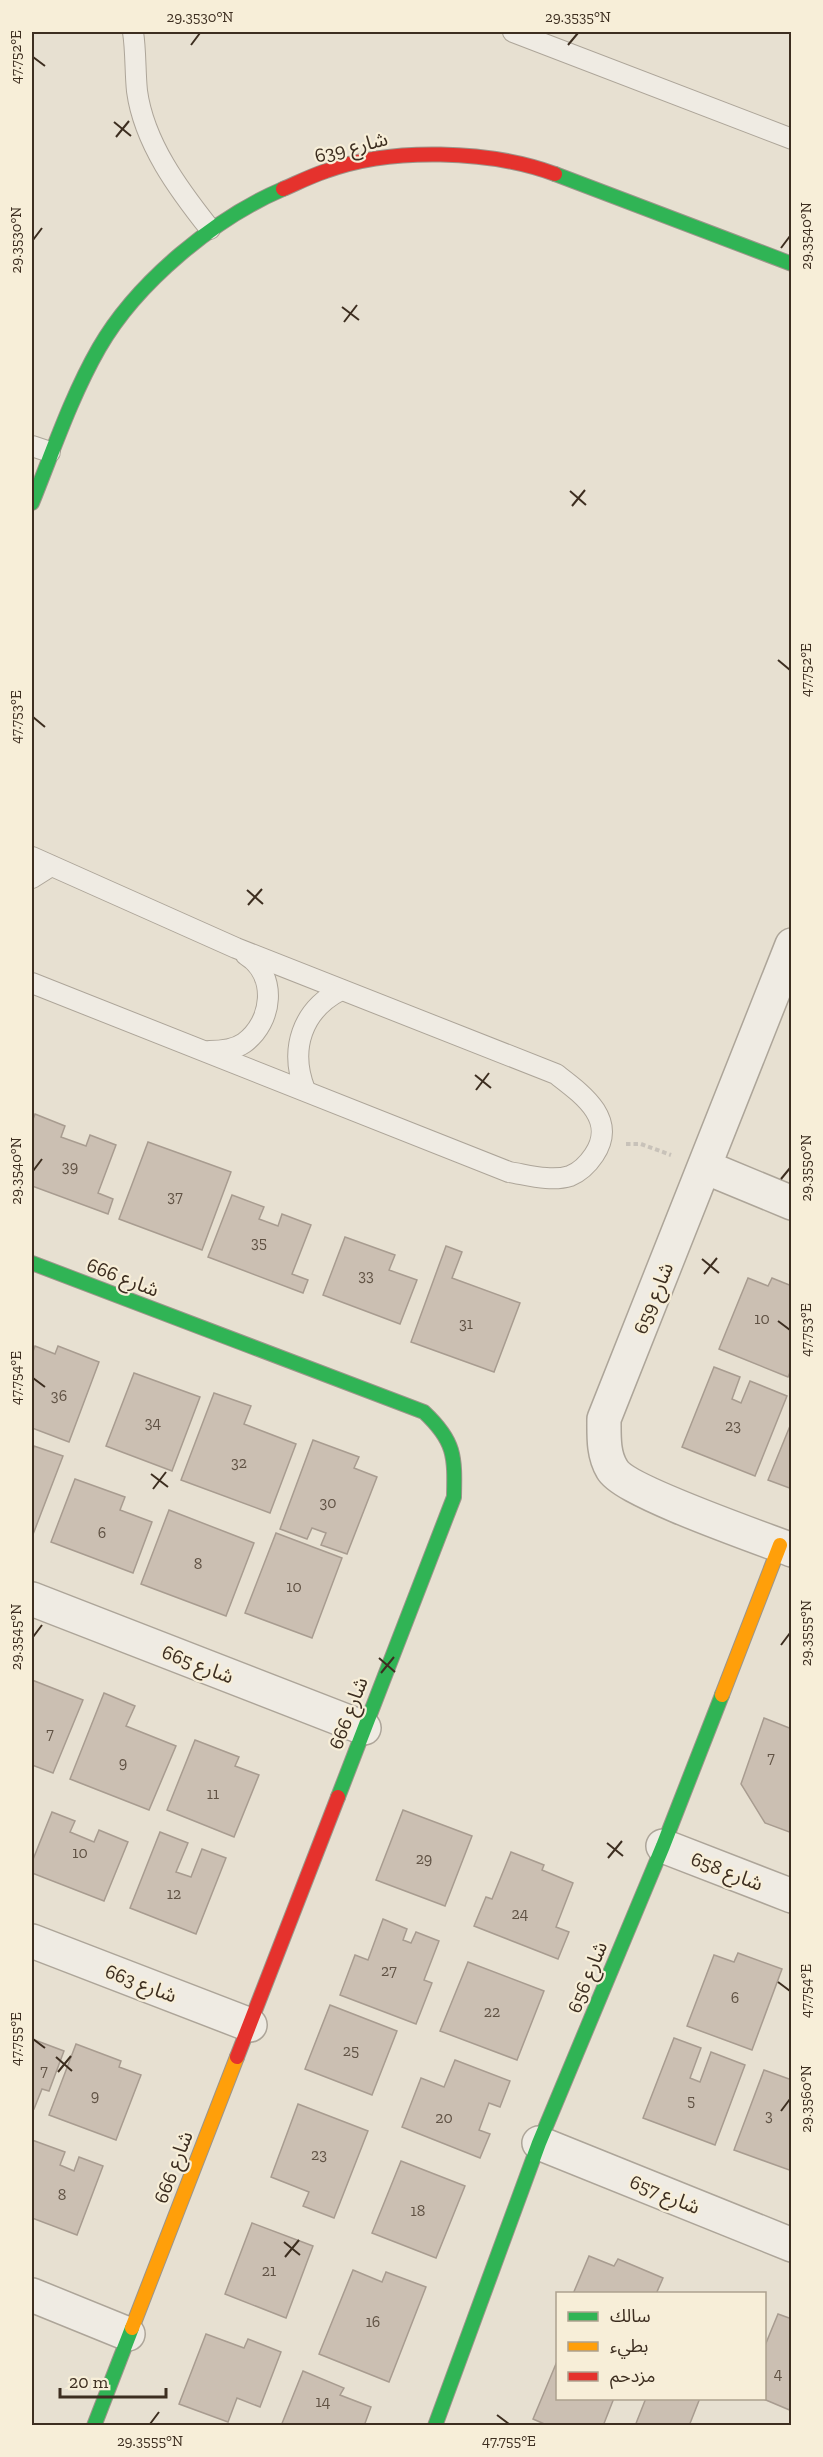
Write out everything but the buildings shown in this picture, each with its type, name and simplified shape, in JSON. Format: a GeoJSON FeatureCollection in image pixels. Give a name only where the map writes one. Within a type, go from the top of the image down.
{"type":"FeatureCollection","features":[{"type":"Feature","properties":{"kind":"street","name":"شارع 639"},"geometry":{"type":"LineString","coordinates":[[33,496],[41,449],[71,404],[100,346],[145,287],[210,229],[264,197],[327,170],[405,154],[482,157],[549,172],[792,264]]}},
{"type":"Feature","properties":{"kind":"street","name":"شارع 659"},"geometry":{"type":"LineString","coordinates":[[786,1548],[652,1496],[612,1470],[604,1445],[604,1419],[792,945]]}},
{"type":"Feature","properties":{"kind":"street"},"geometry":{"type":"LineString","coordinates":[[705,1167],[792,1203]]}},
{"type":"Feature","properties":{"kind":"street","name":"شارع 666"},"geometry":{"type":"LineString","coordinates":[[32,1263],[424,1412],[443,1429],[454,1450],[454,1497],[94,2426]]}},
{"type":"Feature","properties":{"kind":"street","name":"شارع 656"},"geometry":{"type":"LineString","coordinates":[[435,2426],[540,2143],[786,1548]]}},
{"type":"Feature","properties":{"kind":"street","name":"شارع 665"},"geometry":{"type":"LineString","coordinates":[[32,1599],[364,1728]]}},
{"type":"Feature","properties":{"kind":"street","name":"شارع 658"},"geometry":{"type":"LineString","coordinates":[[663,1846],[792,1896]]}},
{"type":"Feature","properties":{"kind":"street","name":"شارع 663"},"geometry":{"type":"LineString","coordinates":[[32,1941],[250,2025]]}},
{"type":"Feature","properties":{"kind":"street","name":"شارع 657"},"geometry":{"type":"LineString","coordinates":[[540,2143],[792,2245]]}},
{"type":"Feature","properties":{"kind":"street"},"geometry":{"type":"LineString","coordinates":[[32,2295],[128,2334]]}},
{"type":"Feature","properties":{"kind":"lane"},"geometry":{"type":"LineString","coordinates":[[134,32],[137,91],[145,121],[173,178],[210,229]]}},
{"type":"Feature","properties":{"kind":"lane"},"geometry":{"type":"LineString","coordinates":[[513,32],[792,139]]}},
{"type":"Feature","properties":{"kind":"lane"},"geometry":{"type":"LineString","coordinates":[[32,857],[236,948],[556,1074],[588,1098],[598,1117],[602,1131],[602,1144],[587,1166],[569,1176],[546,1178],[509,1172],[32,983]]}},
{"type":"Feature","properties":{"kind":"lane"},"geometry":{"type":"LineString","coordinates":[[32,878],[51,866]]}},
{"type":"Feature","properties":{"kind":"lane"},"geometry":{"type":"LineString","coordinates":[[206,1051],[225,1051],[243,1044],[258,1030],[267,1013],[269,993],[264,974],[253,959],[236,948]]}},
{"type":"Feature","properties":{"kind":"lane"},"geometry":{"type":"LineString","coordinates":[[305,1090],[297,1061],[302,1030],[317,1006],[341,990]]}},
{"type":"Feature","properties":{"kind":"path"},"geometry":{"type":"LineString","coordinates":[[602,1144],[641,1144],[705,1167]]}},
{"type":"Feature","properties":{"kind":"traffic: fast"},"geometry":{"type":"LineString","coordinates":[[555,174],[792,264]]}},
{"type":"Feature","properties":{"kind":"traffic: fast"},"geometry":{"type":"LineString","coordinates":[[32,503],[63,424],[89,367],[115,323],[134,299],[156,276],[205,235],[257,201],[283,189]]}},
{"type":"Feature","properties":{"kind":"traffic: fast"},"geometry":{"type":"LineString","coordinates":[[32,1263],[424,1412],[442,1432],[453,1460],[454,1497],[338,1797]]}},
{"type":"Feature","properties":{"kind":"traffic: fast"},"geometry":{"type":"LineString","coordinates":[[435,2426],[539,2143],[663,1846],[722,1695]]}},
{"type":"Feature","properties":{"kind":"traffic: fast"},"geometry":{"type":"LineString","coordinates":[[94,2426],[132,2328]]}},
{"type":"Feature","properties":{"kind":"traffic: slow"},"geometry":{"type":"LineString","coordinates":[[722,1695],[780,1545]]}},
{"type":"Feature","properties":{"kind":"traffic: slow"},"geometry":{"type":"LineString","coordinates":[[132,2328],[237,2057]]}},
{"type":"Feature","properties":{"kind":"traffic: jam"},"geometry":{"type":"LineString","coordinates":[[283,189],[320,173],[352,163],[410,155],[471,156],[501,160],[555,174]]}},
{"type":"Feature","properties":{"kind":"traffic: jam"},"geometry":{"type":"LineString","coordinates":[[237,2057],[338,1797]]}}]}
